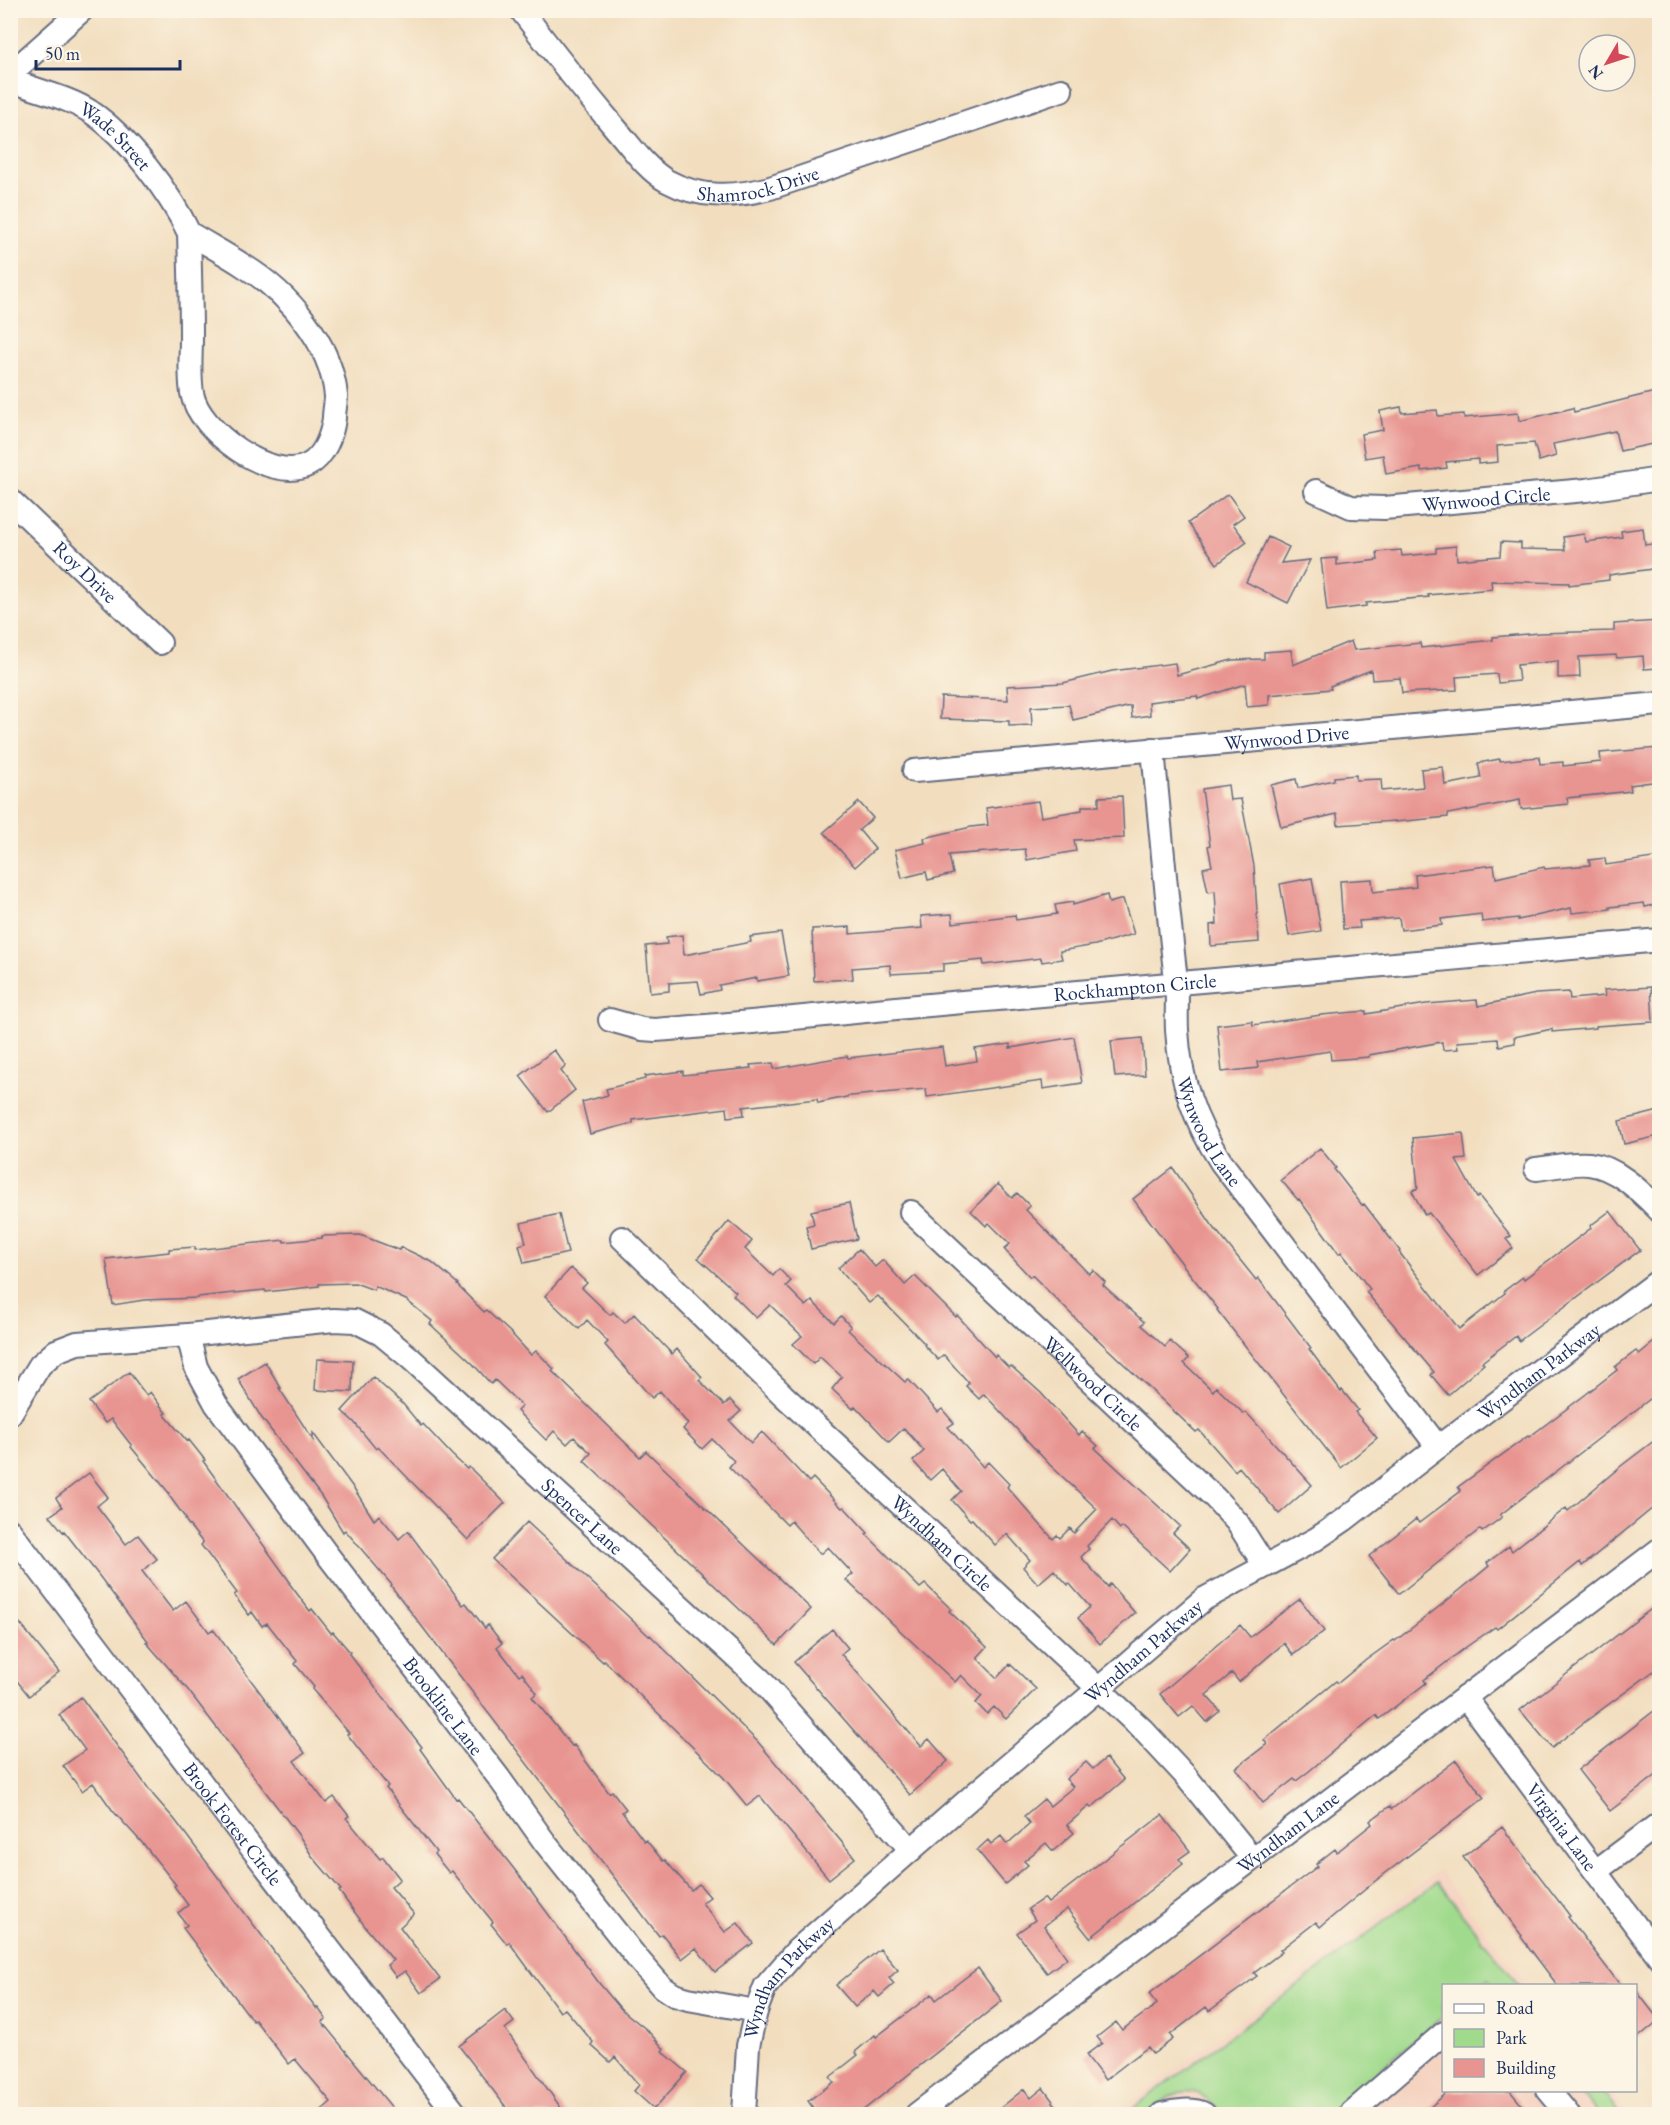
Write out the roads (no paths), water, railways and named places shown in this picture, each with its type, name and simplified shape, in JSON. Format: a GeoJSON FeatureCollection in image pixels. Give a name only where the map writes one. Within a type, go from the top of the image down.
{"type":"FeatureCollection","features":[{"type":"Feature","properties":{"kind":"street"},"geometry":{"type":"LineString","coordinates":[[10,76],[82,10]]}},
{"type":"Feature","properties":{"kind":"street","name":"Shamrock Drive"},"geometry":{"type":"LineString","coordinates":[[521,10],[563,66],[646,164],[667,180],[706,194],[728,196],[770,188],[1061,90]]}},
{"type":"Feature","properties":{"kind":"street","name":"Wade Street"},"geometry":{"type":"LineString","coordinates":[[10,76],[18,83],[73,103],[92,113],[111,129],[155,178],[189,233]]}},
{"type":"Feature","properties":{"kind":"street"},"geometry":{"type":"LineString","coordinates":[[189,233],[246,267],[272,287],[297,311],[323,352],[336,397],[333,428],[318,458],[310,464],[298,469],[258,462],[235,449],[205,420],[192,394],[189,233]]}},
{"type":"Feature","properties":{"kind":"street","name":"Wynwood Circle"},"geometry":{"type":"LineString","coordinates":[[1316,491],[1351,507],[1384,508],[1586,490],[1659,479]]}},
{"type":"Feature","properties":{"kind":"street","name":"Roy Drive"},"geometry":{"type":"LineString","coordinates":[[10,500],[160,643]]}},
{"type":"Feature","properties":{"kind":"street","name":"Wynwood Drive"},"geometry":{"type":"LineString","coordinates":[[914,771],[1659,704]]}},
{"type":"Feature","properties":{"kind":"street","name":"Wynwood Lane"},"geometry":{"type":"LineString","coordinates":[[1153,749],[1177,984],[1176,1030],[1180,1064],[1188,1099],[1206,1139],[1228,1171],[1438,1447]]}},
{"type":"Feature","properties":{"kind":"street","name":"Rockhampton Circle"},"geometry":{"type":"LineString","coordinates":[[610,1020],[642,1029],[655,1030],[752,1023],[1659,940]]}},
{"type":"Feature","properties":{"kind":"street"},"geometry":{"type":"LineString","coordinates":[[1536,1169],[1578,1164],[1598,1166],[1623,1179],[1644,1195],[1659,1211]]}},
{"type":"Feature","properties":{"kind":"street","name":"Wellwood Circle"},"geometry":{"type":"LineString","coordinates":[[910,1212],[1215,1498],[1237,1522],[1265,1566]]}},
{"type":"Feature","properties":{"kind":"street","name":"Wyndham Circle"},"geometry":{"type":"LineString","coordinates":[[622,1238],[783,1395],[1143,1730],[1184,1774],[1252,1858]]}},
{"type":"Feature","properties":{"kind":"street","name":"Wyndham Parkway"},"geometry":{"type":"LineString","coordinates":[[744,2115],[748,2046],[756,2011],[765,1987],[797,1950],[1204,1599],[1316,1539],[1344,1520],[1659,1280]]}},
{"type":"Feature","properties":{"kind":"street","name":"Spencer Lane"},"geometry":{"type":"LineString","coordinates":[[188,1335],[334,1320],[355,1321],[381,1334],[409,1356],[760,1680],[911,1850]]}},
{"type":"Feature","properties":{"kind":"street"},"geometry":{"type":"LineString","coordinates":[[10,1414],[40,1365],[49,1356],[67,1346],[77,1343],[188,1335]]}},
{"type":"Feature","properties":{"kind":"street","name":"Brookline Lane"},"geometry":{"type":"LineString","coordinates":[[188,1335],[196,1367],[216,1404],[326,1553],[499,1778],[546,1844],[637,1958],[662,1987],[674,1995],[756,2011]]}},
{"type":"Feature","properties":{"kind":"street","name":"Brook Forest Circle"},"geometry":{"type":"LineString","coordinates":[[10,1531],[456,2115]]}},
{"type":"Feature","properties":{"kind":"street","name":"Wyndham Lane"},"geometry":{"type":"LineString","coordinates":[[917,2115],[1659,1549]]}},
{"type":"Feature","properties":{"kind":"street","name":"Virginia Lane"},"geometry":{"type":"LineString","coordinates":[[1465,1697],[1659,1958]]}},
{"type":"Feature","properties":{"kind":"street"},"geometry":{"type":"LineString","coordinates":[[1596,1871],[1659,1822]]}},
{"type":"Feature","properties":{"kind":"street"},"geometry":{"type":"LineString","coordinates":[[1350,2115],[1442,2034]]}},
{"type":"Feature","properties":{"kind":"street"},"geometry":{"type":"LineString","coordinates":[[1162,2115],[1170,2112],[1200,2112],[1204,2115]]}}]}
